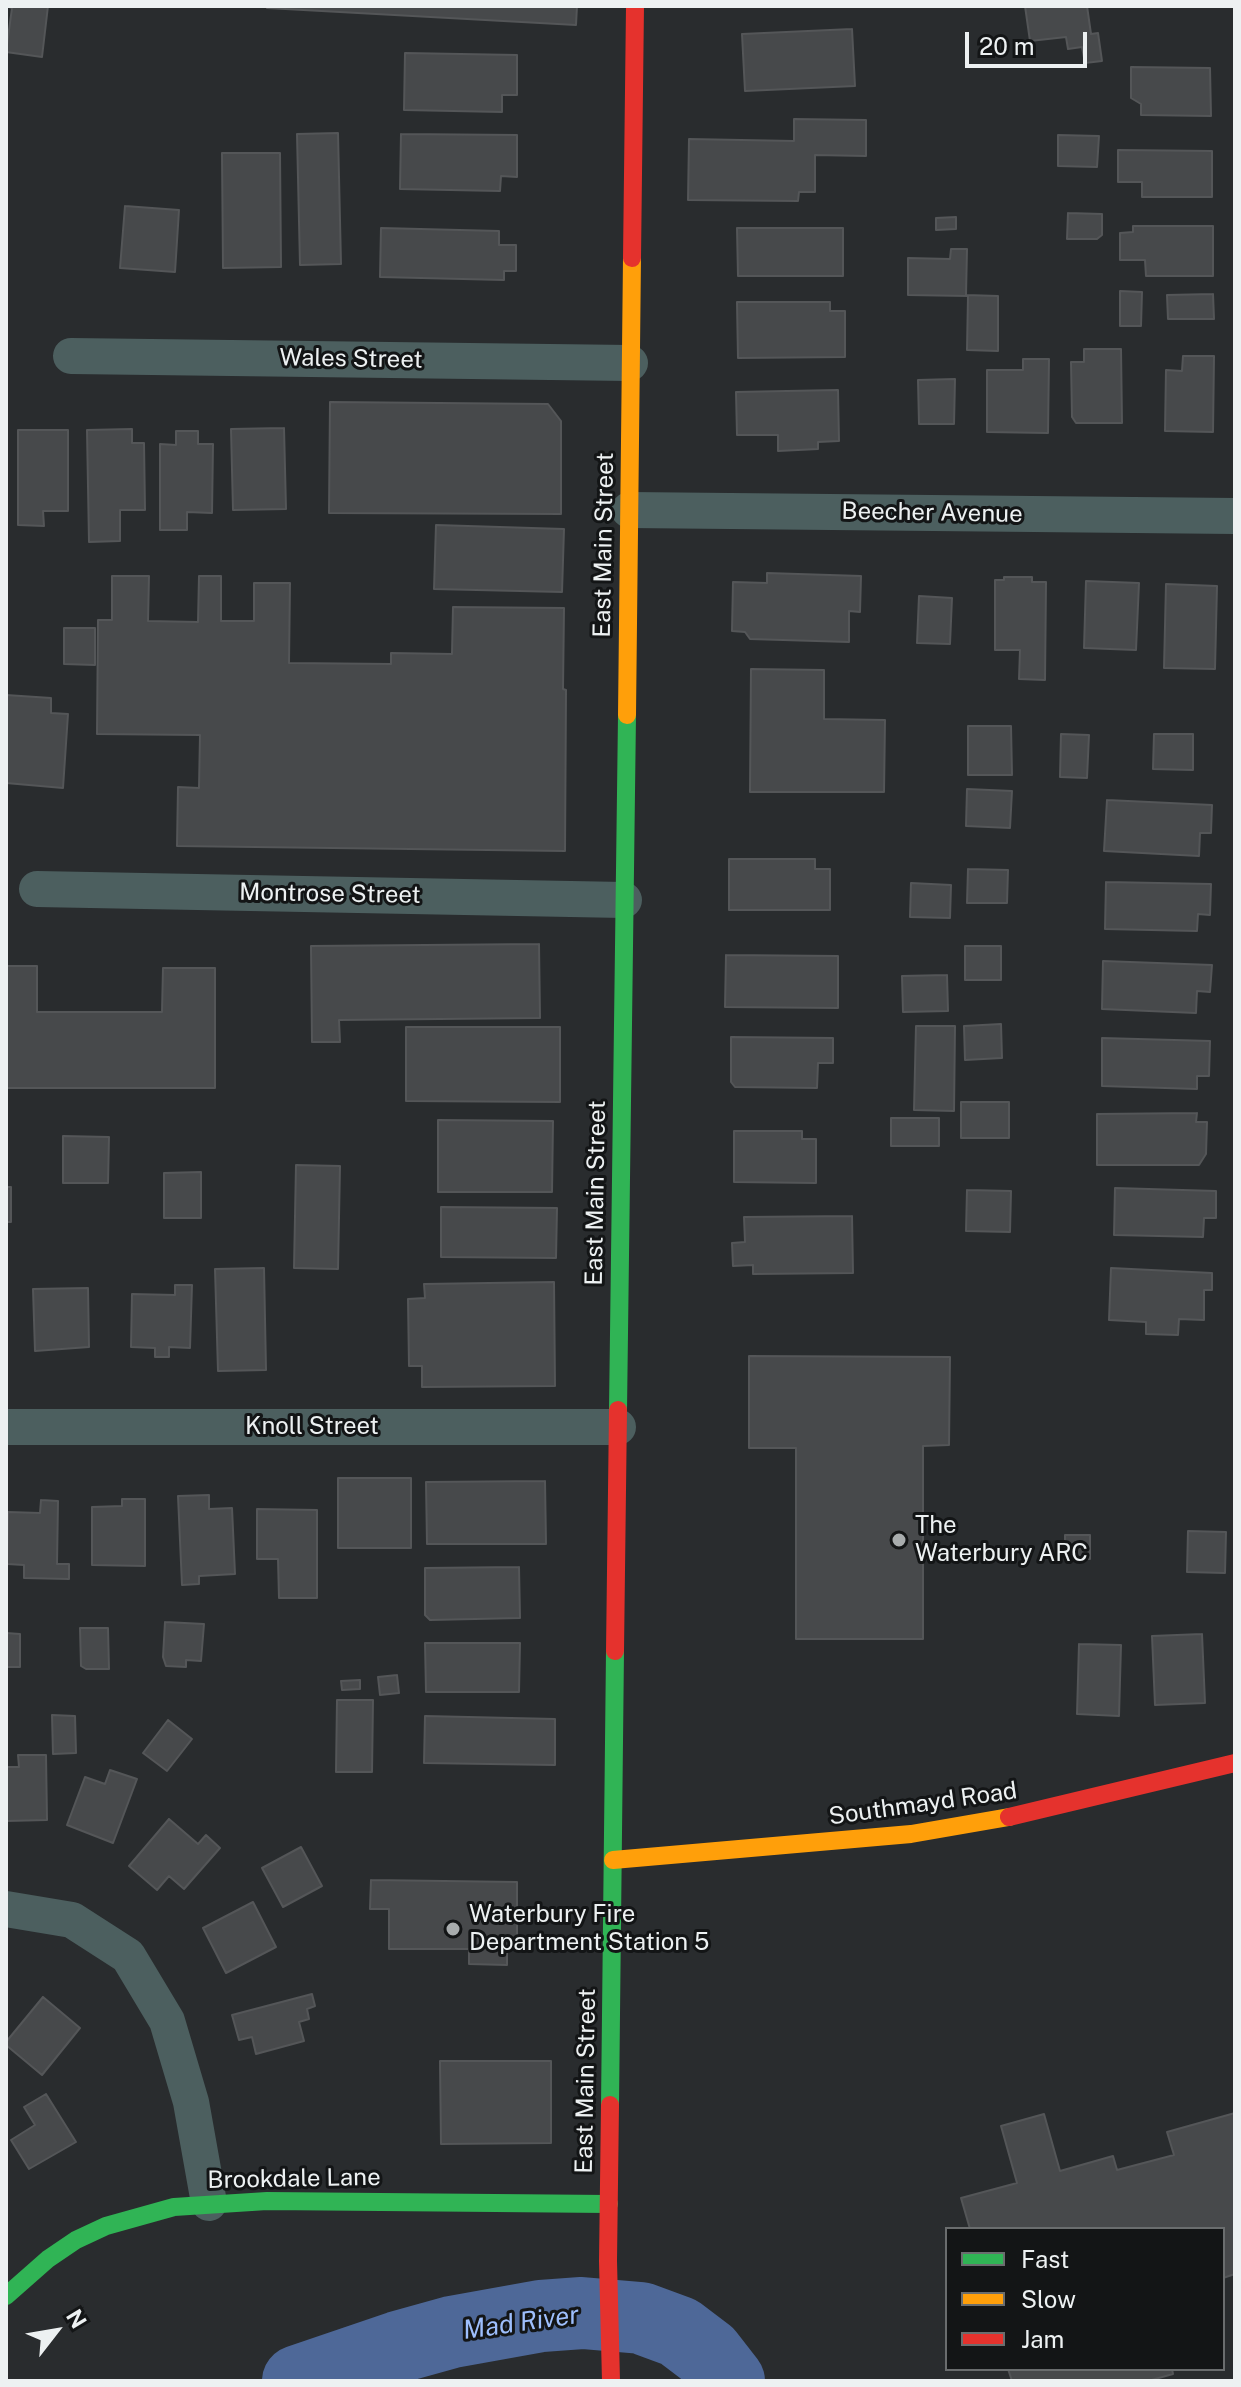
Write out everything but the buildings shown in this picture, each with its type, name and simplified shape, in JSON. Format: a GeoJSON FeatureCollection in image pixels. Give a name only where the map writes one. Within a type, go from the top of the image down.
{"type":"FeatureCollection","features":[{"type":"Feature","properties":{"kind":"main road","name":"East Main Street"},"geometry":{"type":"LineString","coordinates":[[610,2377],[608,2261],[635,6]]}},
{"type":"Feature","properties":{"kind":"main road","name":"Southmayd Road"},"geometry":{"type":"LineString","coordinates":[[613,1860],[911,1834],[1015,1816],[1235,1763]]}},
{"type":"Feature","properties":{"kind":"main road","name":"Brookdale Lane"},"geometry":{"type":"LineString","coordinates":[[6,2296],[48,2259],[76,2240],[106,2226],[174,2207],[209,2203],[609,2204]]}},
{"type":"Feature","properties":{"kind":"street","name":"Wales Street"},"geometry":{"type":"LineString","coordinates":[[71,356],[630,363]]}},
{"type":"Feature","properties":{"kind":"street","name":"Beecher Avenue"},"geometry":{"type":"LineString","coordinates":[[629,510],[1235,516]]}},
{"type":"Feature","properties":{"kind":"street","name":"Montrose Street"},"geometry":{"type":"LineString","coordinates":[[37,889],[624,900]]}},
{"type":"Feature","properties":{"kind":"street","name":"Knoll Street"},"geometry":{"type":"LineString","coordinates":[[6,1427],[618,1427]]}},
{"type":"Feature","properties":{"kind":"street"},"geometry":{"type":"LineString","coordinates":[[6,1909],[72,1920],[128,1956],[167,2021],[191,2102],[209,2203]]}},
{"type":"Feature","properties":{"kind":"waterway","name":"Mad River"},"geometry":{"type":"LineString","coordinates":[[298,2381],[452,2332],[541,2316],[582,2313],[641,2318],[679,2332],[708,2354],[729,2381]]}},
{"type":"Feature","properties":{"kind":"traffic: fast"},"geometry":{"type":"LineString","coordinates":[[618,1410],[627,715]]}},
{"type":"Feature","properties":{"kind":"traffic: fast"},"geometry":{"type":"LineString","coordinates":[[610,2105],[615,1651]]}},
{"type":"Feature","properties":{"kind":"traffic: fast"},"geometry":{"type":"LineString","coordinates":[[6,2296],[48,2259],[76,2240],[106,2226],[174,2207],[267,2201],[609,2204]]}},
{"type":"Feature","properties":{"kind":"traffic: slow"},"geometry":{"type":"LineString","coordinates":[[627,715],[632,258]]}},
{"type":"Feature","properties":{"kind":"traffic: slow"},"geometry":{"type":"LineString","coordinates":[[613,1860],[911,1834],[1009,1817]]}},
{"type":"Feature","properties":{"kind":"traffic: jam"},"geometry":{"type":"LineString","coordinates":[[632,258],[635,6]]}},
{"type":"Feature","properties":{"kind":"traffic: jam"},"geometry":{"type":"LineString","coordinates":[[615,1651],[618,1410]]}},
{"type":"Feature","properties":{"kind":"traffic: jam"},"geometry":{"type":"LineString","coordinates":[[1009,1817],[1235,1763]]}},
{"type":"Feature","properties":{"kind":"traffic: jam"},"geometry":{"type":"LineString","coordinates":[[610,2105],[608,2261],[611,2381]]}},
{"type":"Feature","properties":{"kind":"place","name":"The Waterbury ARC"},"geometry":{"type":"Point","coordinates":[899,1540]}},
{"type":"Feature","properties":{"kind":"place","name":"Waterbury Fire Department Station 5"},"geometry":{"type":"Point","coordinates":[453,1929]}}]}
